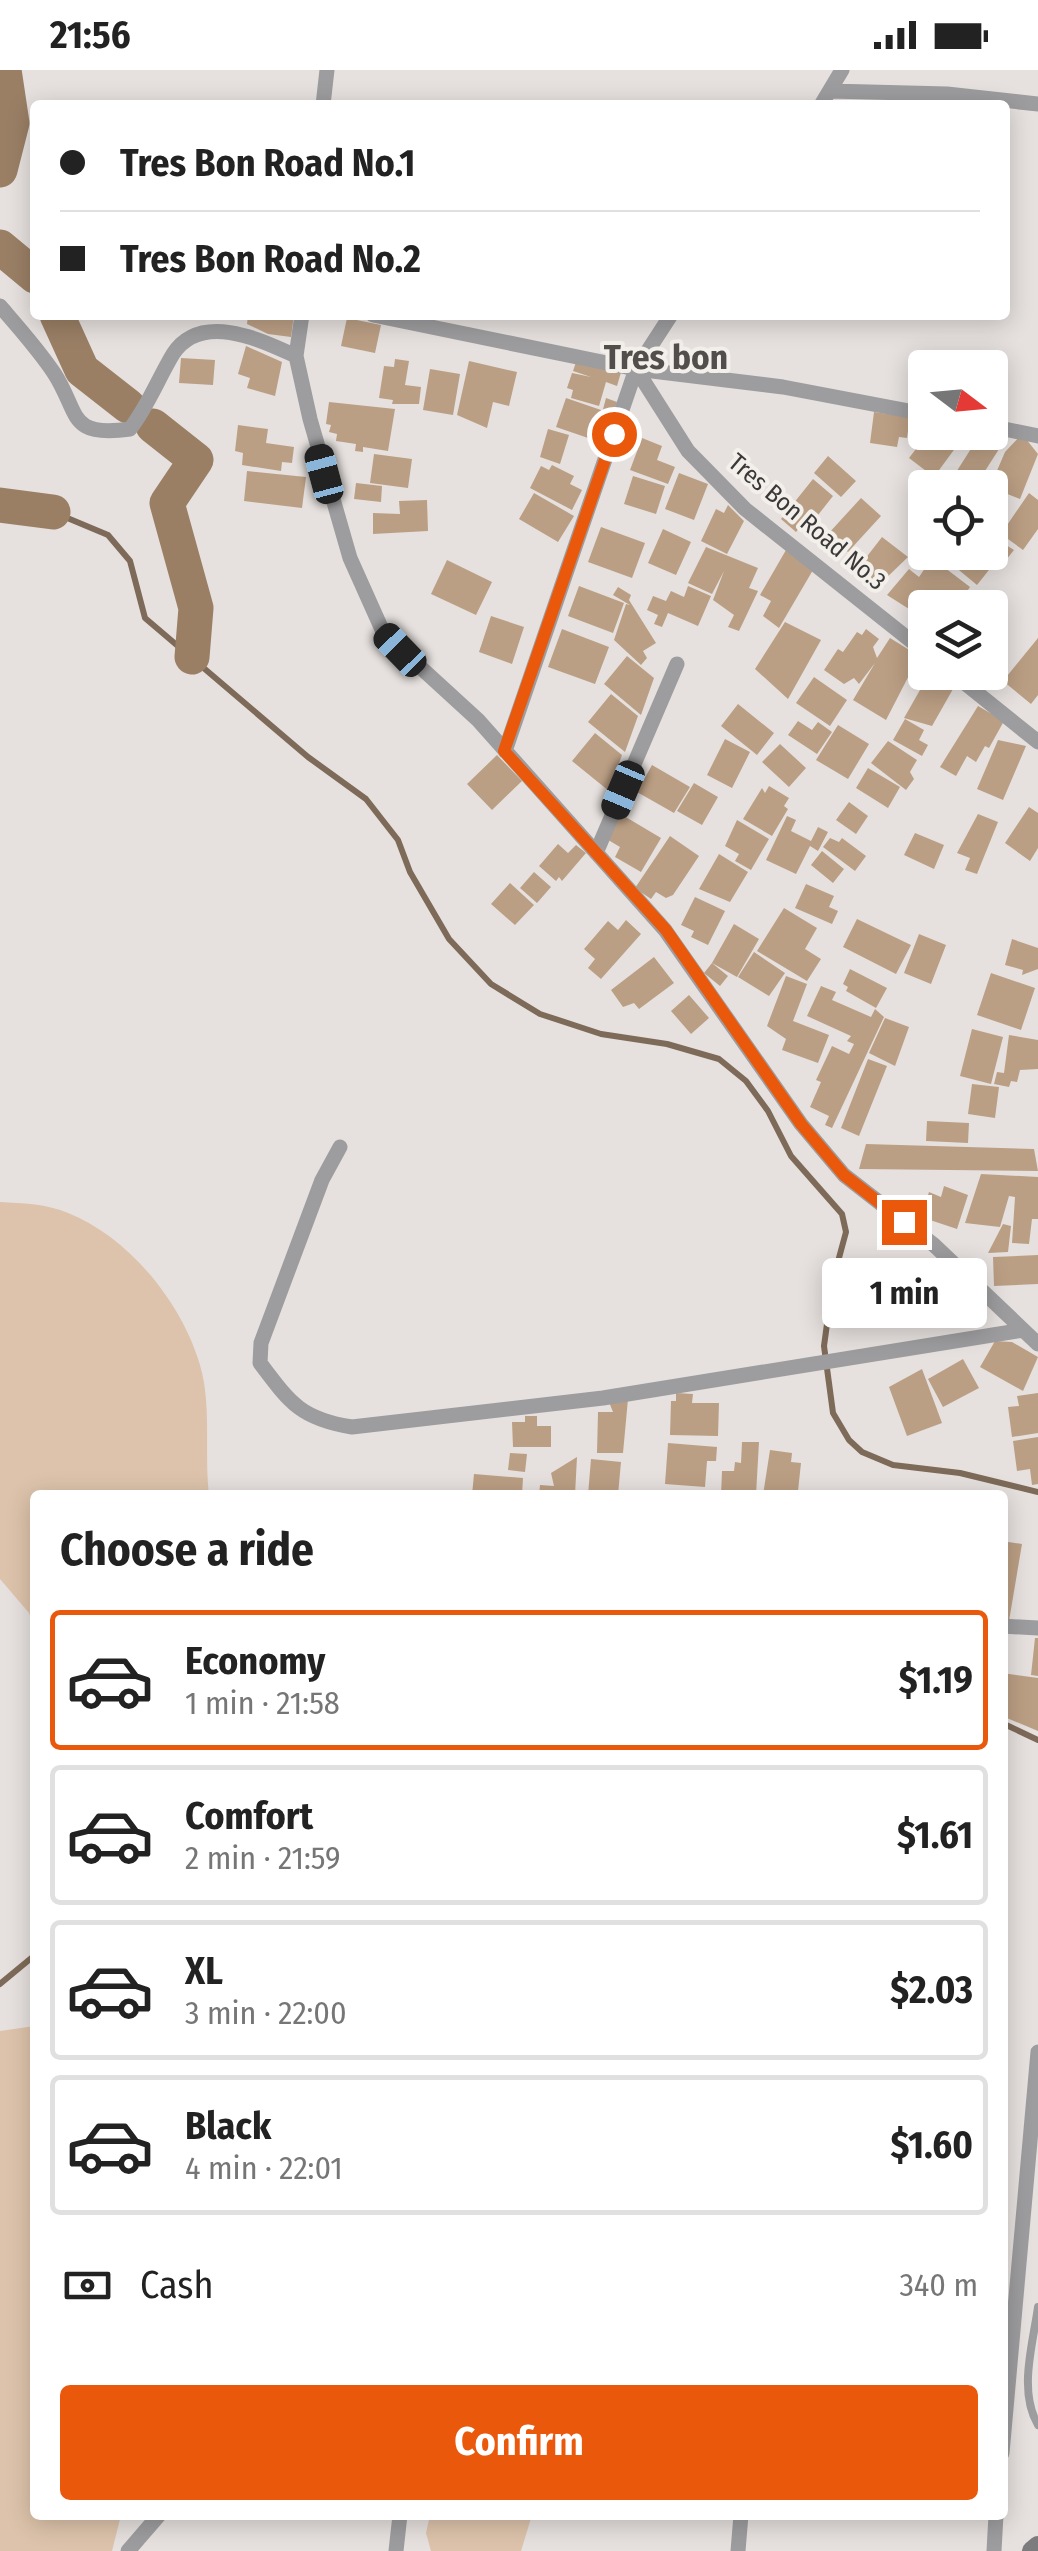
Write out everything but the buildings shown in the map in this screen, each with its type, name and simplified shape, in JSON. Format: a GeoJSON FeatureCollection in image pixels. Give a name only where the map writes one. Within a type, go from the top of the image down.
{"type":"FeatureCollection","features":[{"type":"Feature","properties":{"kind":"street"},"geometry":{"type":"LineString","coordinates":[[323,100],[326,70]]}},
{"type":"Feature","properties":{"kind":"street"},"geometry":{"type":"LineString","coordinates":[[826,98],[842,70]]}},
{"type":"Feature","properties":{"kind":"street"},"geometry":{"type":"LineString","coordinates":[[826,98],[947,94],[1002,100]]}},
{"type":"Feature","properties":{"kind":"street"},"geometry":{"type":"LineString","coordinates":[[1010,101],[1038,104]]}},
{"type":"Feature","properties":{"kind":"street"},"geometry":{"type":"LineString","coordinates":[[0,306],[56,377],[70,413],[89,428],[130,430],[175,350],[200,333],[226,332],[254,338],[296,356]]}},
{"type":"Feature","properties":{"kind":"street"},"geometry":{"type":"LineString","coordinates":[[301,320],[296,356],[331,501],[362,588],[384,634],[504,751],[672,938],[801,1124],[844,1175],[934,1245],[1038,1344]]}},
{"type":"Feature","properties":{"kind":"street"},"geometry":{"type":"LineString","coordinates":[[397,320],[636,369],[783,387],[908,411]]}},
{"type":"Feature","properties":{"kind":"street"},"geometry":{"type":"LineString","coordinates":[[504,751],[636,369],[668,320]]}},
{"type":"Feature","properties":{"kind":"street","name":"Tres Bon Road No.3"},"geometry":{"type":"LineString","coordinates":[[636,369],[688,451],[745,509],[908,638]]}},
{"type":"Feature","properties":{"kind":"street"},"geometry":{"type":"LineString","coordinates":[[1008,430],[1038,436]]}},
{"type":"Feature","properties":{"kind":"street"},"geometry":{"type":"LineString","coordinates":[[596,854],[677,664]]}},
{"type":"Feature","properties":{"kind":"street"},"geometry":{"type":"LineString","coordinates":[[973,690],[1038,742]]}},
{"type":"Feature","properties":{"kind":"street"},"geometry":{"type":"LineString","coordinates":[[340,1147],[322,1180],[262,1342],[260,1362],[281,1391],[315,1421],[352,1427],[603,1398],[1023,1330]]}},
{"type":"Feature","properties":{"kind":"street"},"geometry":{"type":"LineString","coordinates":[[1008,1626],[1038,1628]]}},
{"type":"Feature","properties":{"kind":"street"},"geometry":{"type":"LineString","coordinates":[[1008,2386],[1038,2052]]}},
{"type":"Feature","properties":{"kind":"street"},"geometry":{"type":"LineString","coordinates":[[128,2551],[155,2520]]}},
{"type":"Feature","properties":{"kind":"street"},"geometry":{"type":"LineString","coordinates":[[396,2551],[399,2520]]}},
{"type":"Feature","properties":{"kind":"street"},"geometry":{"type":"LineString","coordinates":[[738,2551],[741,2520]]}},
{"type":"Feature","properties":{"kind":"street"},"geometry":{"type":"LineString","coordinates":[[994,2551],[996,2520]]}},
{"type":"Feature","properties":{"kind":"street"},"geometry":{"type":"LineString","coordinates":[[1032,2551],[1038,2546]]}},
{"type":"Feature","properties":{"kind":"lane"},"geometry":{"type":"LineString","coordinates":[[1038,2307],[1028,2388],[1030,2412],[1038,2426]]}},
{"type":"Feature","properties":{"kind":"shaded area"},"geometry":{"type":"Polygon","coordinates":[[[0,1202],[43,1206],[90,1224],[132,1255],[166,1296],[192,1342],[204,1381],[209,1490],[30,1490],[30,1616],[0,1579],[0,1202]]]}},
{"type":"Feature","properties":{"kind":"shaded area"},"geometry":{"type":"Polygon","coordinates":[[[30,2027],[30,2520],[120,2520],[112,2551],[0,2551],[0,2031],[30,2027]]]}},
{"type":"Feature","properties":{"kind":"shaded area"},"geometry":{"type":"Polygon","coordinates":[[[429,2520],[530,2520],[521,2551],[431,2551],[426,2533],[429,2520]]]}},
{"type":"Feature","properties":{"kind":"waterway"},"geometry":{"type":"LineString","coordinates":[[0,170],[12,123],[4,70]]}},
{"type":"Feature","properties":{"kind":"waterway"},"geometry":{"type":"LineString","coordinates":[[0,247],[30,272]]}},
{"type":"Feature","properties":{"kind":"waterway"},"geometry":{"type":"LineString","coordinates":[[59,320],[82,370],[128,406]]}},
{"type":"Feature","properties":{"kind":"waterway"},"geometry":{"type":"LineString","coordinates":[[153,426],[196,460],[167,503],[196,608],[192,657]]}},
{"type":"Feature","properties":{"kind":"waterway"},"geometry":{"type":"LineString","coordinates":[[0,505],[53,512]]}},
{"type":"Feature","properties":{"kind":"waterway"},"geometry":{"type":"LineString","coordinates":[[53,512],[108,535],[130,561],[145,618],[308,757],[366,799],[398,840],[410,872],[449,939],[491,984],[540,1014],[601,1034],[667,1044],[719,1059],[746,1081],[768,1111],[791,1156],[842,1214],[846,1232],[833,1280],[824,1346],[833,1413],[849,1440],[862,1452],[893,1465],[960,1473],[1038,1492]]}},
{"type":"Feature","properties":{"kind":"waterway"},"geometry":{"type":"LineString","coordinates":[[1008,1726],[1038,1740]]}},
{"type":"Feature","properties":{"kind":"waterway"},"geometry":{"type":"LineString","coordinates":[[0,1984],[30,1959]]}},
{"type":"Feature","properties":{"kind":"district","name":"Tres bon"},"geometry":{"type":"Point","coordinates":[666,357]}},
{"type":"Feature","properties":{"kind":"route"},"geometry":{"type":"LineString","coordinates":[[614,434],[504,751],[666,930],[801,1124],[844,1175],[904,1222]]}}]}
